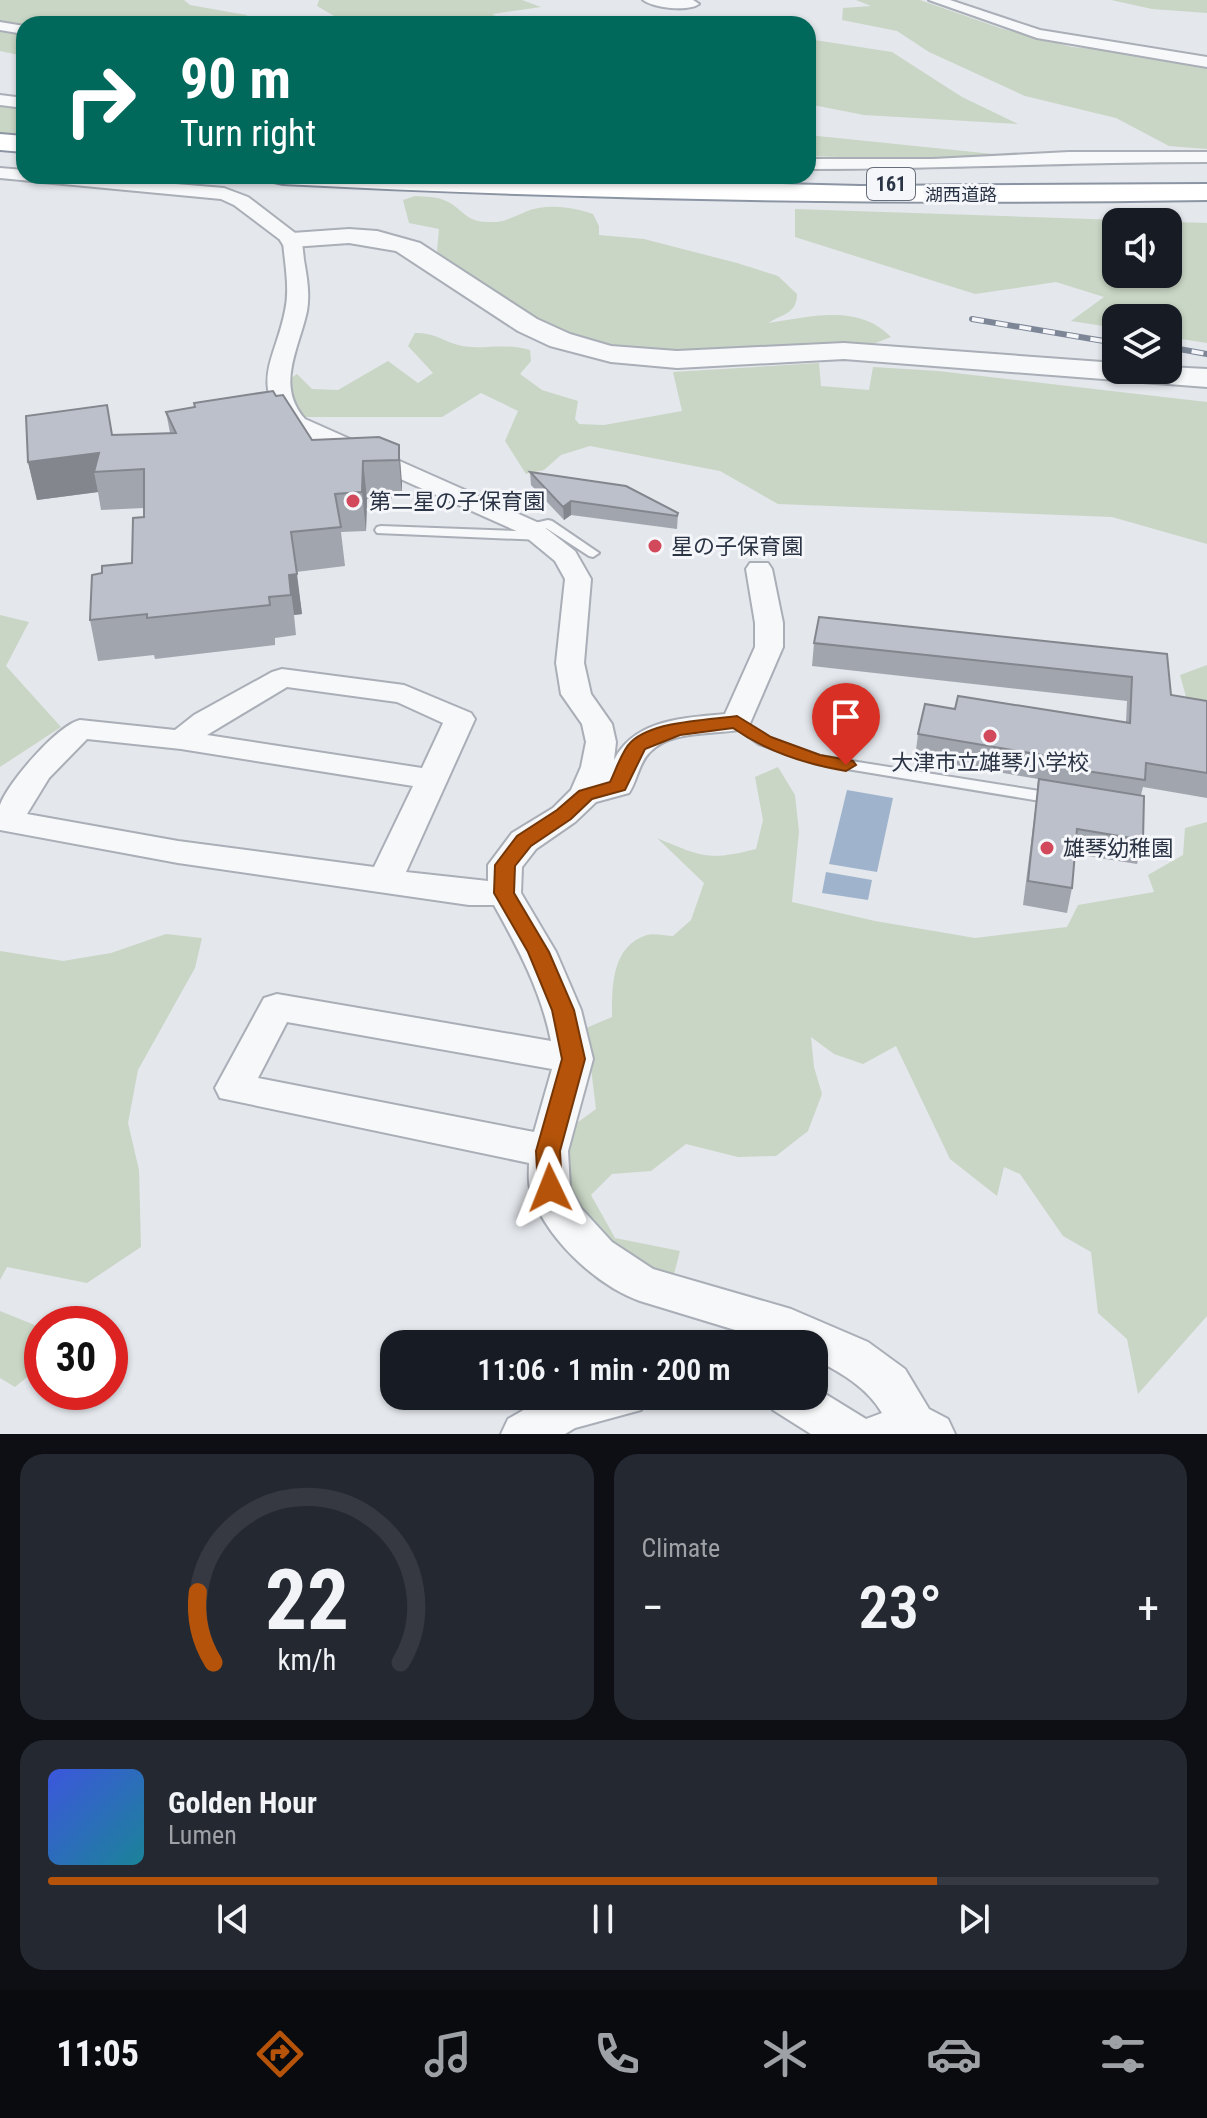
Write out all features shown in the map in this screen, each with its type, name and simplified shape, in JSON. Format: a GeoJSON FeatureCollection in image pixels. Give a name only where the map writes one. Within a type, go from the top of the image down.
{"type":"FeatureCollection","features":[{"type":"Feature","properties":{"kind":"highway"},"geometry":{"type":"LineString","coordinates":[[816,174],[1207,167]]}},
{"type":"Feature","properties":{"kind":"highway","name":"湖西道路"},"geometry":{"type":"LineString","coordinates":[[816,183],[1207,181]]}},
{"type":"Feature","properties":{"kind":"highway","name":"湖西道路"},"geometry":{"type":"LineString","coordinates":[[469,184],[632,191],[945,195],[1207,192]]}},
{"type":"Feature","properties":{"kind":"highway"},"geometry":{"type":"LineString","coordinates":[[632,191],[901,203],[1207,206]]}},
{"type":"Feature","properties":{"kind":"street"},"geometry":{"type":"LineString","coordinates":[[650,0],[692,4]]}},
{"type":"Feature","properties":{"kind":"street"},"geometry":{"type":"LineString","coordinates":[[936,0],[1037,34],[1207,62]]}},
{"type":"Feature","properties":{"kind":"street"},"geometry":{"type":"LineString","coordinates":[[816,164],[933,164],[1069,157],[1207,157]]}},
{"type":"Feature","properties":{"kind":"street"},"geometry":{"type":"LineString","coordinates":[[102,184],[135,188],[224,185],[292,240],[343,234],[370,236],[409,247],[530,330],[579,347],[631,358],[677,362],[799,351],[844,351],[1207,378]]}},
{"type":"Feature","properties":{"kind":"street"},"geometry":{"type":"LineString","coordinates":[[292,240],[298,289],[296,311],[281,359],[278,384],[284,409],[297,424],[536,532],[566,557],[578,579],[570,663],[576,694],[597,724],[601,742],[597,767],[585,795],[564,815],[524,841],[505,865],[504,893],[538,952],[563,1010],[574,1059],[548,1151],[550,1188],[566,1220],[597,1254],[640,1283],[791,1328],[852,1356],[889,1383],[909,1431]]}},
{"type":"Feature","properties":{"kind":"street"},"geometry":{"type":"LineString","coordinates":[[585,795],[618,786],[638,746],[656,736],[679,729],[737,722],[769,647],[769,623],[759,569]]}},
{"type":"Feature","properties":{"kind":"street"},"geometry":{"type":"LineString","coordinates":[[181,740],[205,721],[282,678],[404,694],[460,719],[385,880]]}},
{"type":"Feature","properties":{"kind":"street"},"geometry":{"type":"LineString","coordinates":[[432,779],[181,740],[80,729],[38,772],[6,821],[178,852],[469,893],[504,893]]}},
{"type":"Feature","properties":{"kind":"street"},"geometry":{"type":"LineString","coordinates":[[548,1151],[234,1088],[277,1007],[574,1059]]}},
{"type":"Feature","properties":{"kind":"street"},"geometry":{"type":"LineString","coordinates":[[524,1434],[565,1410]]}},
{"type":"Feature","properties":{"kind":"street"},"geometry":{"type":"LineString","coordinates":[[812,1410],[851,1434]]}},
{"type":"Feature","properties":{"kind":"lane"},"geometry":{"type":"LineString","coordinates":[[381,530],[536,532],[548,524],[593,553]]}},
{"type":"Feature","properties":{"kind":"lane"},"geometry":{"type":"LineString","coordinates":[[737,722],[764,741],[817,760],[1067,800]]}},
{"type":"Feature","properties":{"kind":"green space"},"geometry":{"type":"Polygon","coordinates":[[[0,0],[184,0],[190,5],[248,16],[16,16],[16,54],[0,51],[0,0]]]}},
{"type":"Feature","properties":{"kind":"green space"},"geometry":{"type":"Polygon","coordinates":[[[319,0],[522,0],[541,7],[492,14],[496,16],[334,16],[317,6],[319,0]]]}},
{"type":"Feature","properties":{"kind":"green space"},"geometry":{"type":"Polygon","coordinates":[[[856,0],[920,0],[1000,28],[1072,47],[1129,52],[1207,68],[1207,149],[1169,146],[1116,118],[1025,96],[929,52],[897,31],[842,20],[843,8],[871,6],[856,0]]]}},
{"type":"Feature","properties":{"kind":"green space"},"geometry":{"type":"Polygon","coordinates":[[[1111,0],[1207,0],[1207,13],[1152,9],[1111,0]]]}},
{"type":"Feature","properties":{"kind":"green space"},"geometry":{"type":"Polygon","coordinates":[[[816,40],[892,52],[962,97],[1018,124],[864,115],[816,106],[816,40]]]}},
{"type":"Feature","properties":{"kind":"green space"},"geometry":{"type":"Polygon","coordinates":[[[0,104],[16,107],[16,135],[0,133],[0,104]]]}},
{"type":"Feature","properties":{"kind":"green space"},"geometry":{"type":"Polygon","coordinates":[[[816,136],[1003,155],[930,160],[816,156],[816,136]]]}},
{"type":"Feature","properties":{"kind":"green space"},"geometry":{"type":"Polygon","coordinates":[[[415,196],[442,199],[469,217],[481,221],[503,221],[542,208],[568,208],[593,214],[599,226],[599,235],[644,239],[778,276],[797,294],[796,301],[792,310],[768,323],[816,316],[848,316],[878,326],[891,337],[868,346],[821,344],[690,353],[610,347],[562,332],[448,265],[437,251],[439,229],[409,223],[403,200],[415,196]]]}},
{"type":"Feature","properties":{"kind":"green space"},"geometry":{"type":"Polygon","coordinates":[[[795,209],[1102,219],[1102,288],[1182,288],[1182,222],[1207,223],[1207,343],[1182,339],[1182,304],[1102,304],[1102,326],[1071,321],[1104,297],[1056,282],[975,294],[795,237],[795,209]]]}},
{"type":"Feature","properties":{"kind":"green space"},"geometry":{"type":"Polygon","coordinates":[[[415,333],[433,335],[466,347],[530,350],[531,361],[520,374],[542,390],[578,401],[575,419],[579,424],[604,425],[682,411],[673,372],[819,363],[821,386],[869,390],[873,367],[938,371],[1207,402],[1207,544],[1112,517],[778,504],[720,471],[590,446],[561,455],[544,470],[526,474],[505,441],[518,411],[481,393],[442,417],[302,417],[290,403],[284,383],[297,374],[312,389],[338,390],[388,361],[418,383],[433,373],[408,346],[415,333]]]}},
{"type":"Feature","properties":{"kind":"green space"},"geometry":{"type":"Polygon","coordinates":[[[0,615],[29,622],[6,666],[61,727],[0,767],[0,615]]]}},
{"type":"Feature","properties":{"kind":"green space"},"geometry":{"type":"Polygon","coordinates":[[[1207,665],[1207,712],[1188,704],[1180,675],[1207,665]]]}},
{"type":"Feature","properties":{"kind":"green space"},"geometry":{"type":"Polygon","coordinates":[[[778,767],[795,795],[799,832],[792,902],[875,921],[975,938],[1067,927],[1078,905],[1154,892],[1148,875],[1183,855],[1185,828],[1207,822],[1207,1316],[1138,1394],[1127,1339],[1098,1313],[1091,1252],[1063,1236],[1020,1174],[1004,1167],[997,1196],[950,1159],[896,1046],[863,1064],[834,1054],[811,1037],[814,1067],[822,1094],[808,1131],[776,1156],[738,1157],[686,1144],[651,1171],[612,1174],[591,1195],[615,1238],[680,1251],[673,1278],[634,1267],[566,1207],[566,1131],[596,1109],[586,1028],[612,1017],[616,969],[626,948],[647,935],[673,936],[691,920],[704,883],[657,838],[706,855],[727,855],[756,849],[763,820],[755,777],[778,767]]]}},
{"type":"Feature","properties":{"kind":"green space"},"geometry":{"type":"Polygon","coordinates":[[[166,934],[202,938],[195,968],[138,1070],[128,1123],[139,1170],[141,1247],[87,1283],[7,1267],[0,1280],[0,951],[63,961],[111,953],[166,934]]]}},
{"type":"Feature","properties":{"kind":"green space"},"geometry":{"type":"Polygon","coordinates":[[[0,1311],[24,1321],[24,1380],[15,1387],[0,1378],[0,1311]]]}},
{"type":"Feature","properties":{"kind":"water"},"geometry":{"type":"Polygon","coordinates":[[[847,790],[893,798],[877,872],[829,864],[847,790]]]}},
{"type":"Feature","properties":{"kind":"water"},"geometry":{"type":"Polygon","coordinates":[[[826,872],[872,880],[868,900],[822,893],[826,872]]]}},
{"type":"Feature","properties":{"kind":"building"},"geometry":{"type":"Polygon","coordinates":[[[273,391],[276,396],[283,395],[312,440],[379,437],[399,445],[399,460],[363,461],[362,492],[335,494],[341,527],[291,532],[297,574],[289,575],[291,595],[269,597],[270,605],[147,618],[147,614],[90,620],[92,575],[102,573],[102,566],[132,563],[133,518],[144,517],[144,469],[94,472],[99,453],[28,462],[26,416],[107,405],[112,435],[176,433],[166,412],[195,407],[194,403],[273,391]]]}},
{"type":"Feature","properties":{"kind":"building"},"geometry":{"type":"Polygon","coordinates":[[[530,472],[626,486],[678,513],[677,516],[571,501],[563,507],[530,472]]]}},
{"type":"Feature","properties":{"kind":"building"},"geometry":{"type":"Polygon","coordinates":[[[819,617],[1167,654],[1171,695],[1207,701],[1207,773],[1146,763],[1145,780],[1041,764],[1042,755],[918,734],[925,704],[955,709],[958,696],[1130,723],[1132,677],[814,643],[819,617]]]}},
{"type":"Feature","properties":{"kind":"building"},"geometry":{"type":"Polygon","coordinates":[[[1039,779],[1144,796],[1143,840],[1077,829],[1072,888],[1028,881],[1039,779]]]}},
{"type":"Feature","properties":{"kind":"railway"},"geometry":{"type":"LineString","coordinates":[[972,319],[1102,341]]}},
{"type":"Feature","properties":{"kind":"railway"},"geometry":{"type":"LineString","coordinates":[[1182,350],[1207,354]]}},
{"type":"Feature","properties":{"kind":"place","name":"第二星の子保育園"},"geometry":{"type":"Point","coordinates":[353,501]}},
{"type":"Feature","properties":{"kind":"place","name":"星の子保育園"},"geometry":{"type":"Point","coordinates":[655,546]}},
{"type":"Feature","properties":{"kind":"place","name":"大津市立雄琴小学校"},"geometry":{"type":"Point","coordinates":[990,736]}},
{"type":"Feature","properties":{"kind":"place","name":"雄琴幼稚園"},"geometry":{"type":"Point","coordinates":[1047,848]}},
{"type":"Feature","properties":{"kind":"route"},"geometry":{"type":"LineString","coordinates":[[550,1188],[548,1151],[574,1059],[563,1010],[538,952],[504,893],[505,865],[524,841],[564,815],[585,795],[618,786],[638,746],[679,729],[737,722],[764,741],[817,760],[846,765]]}}]}
